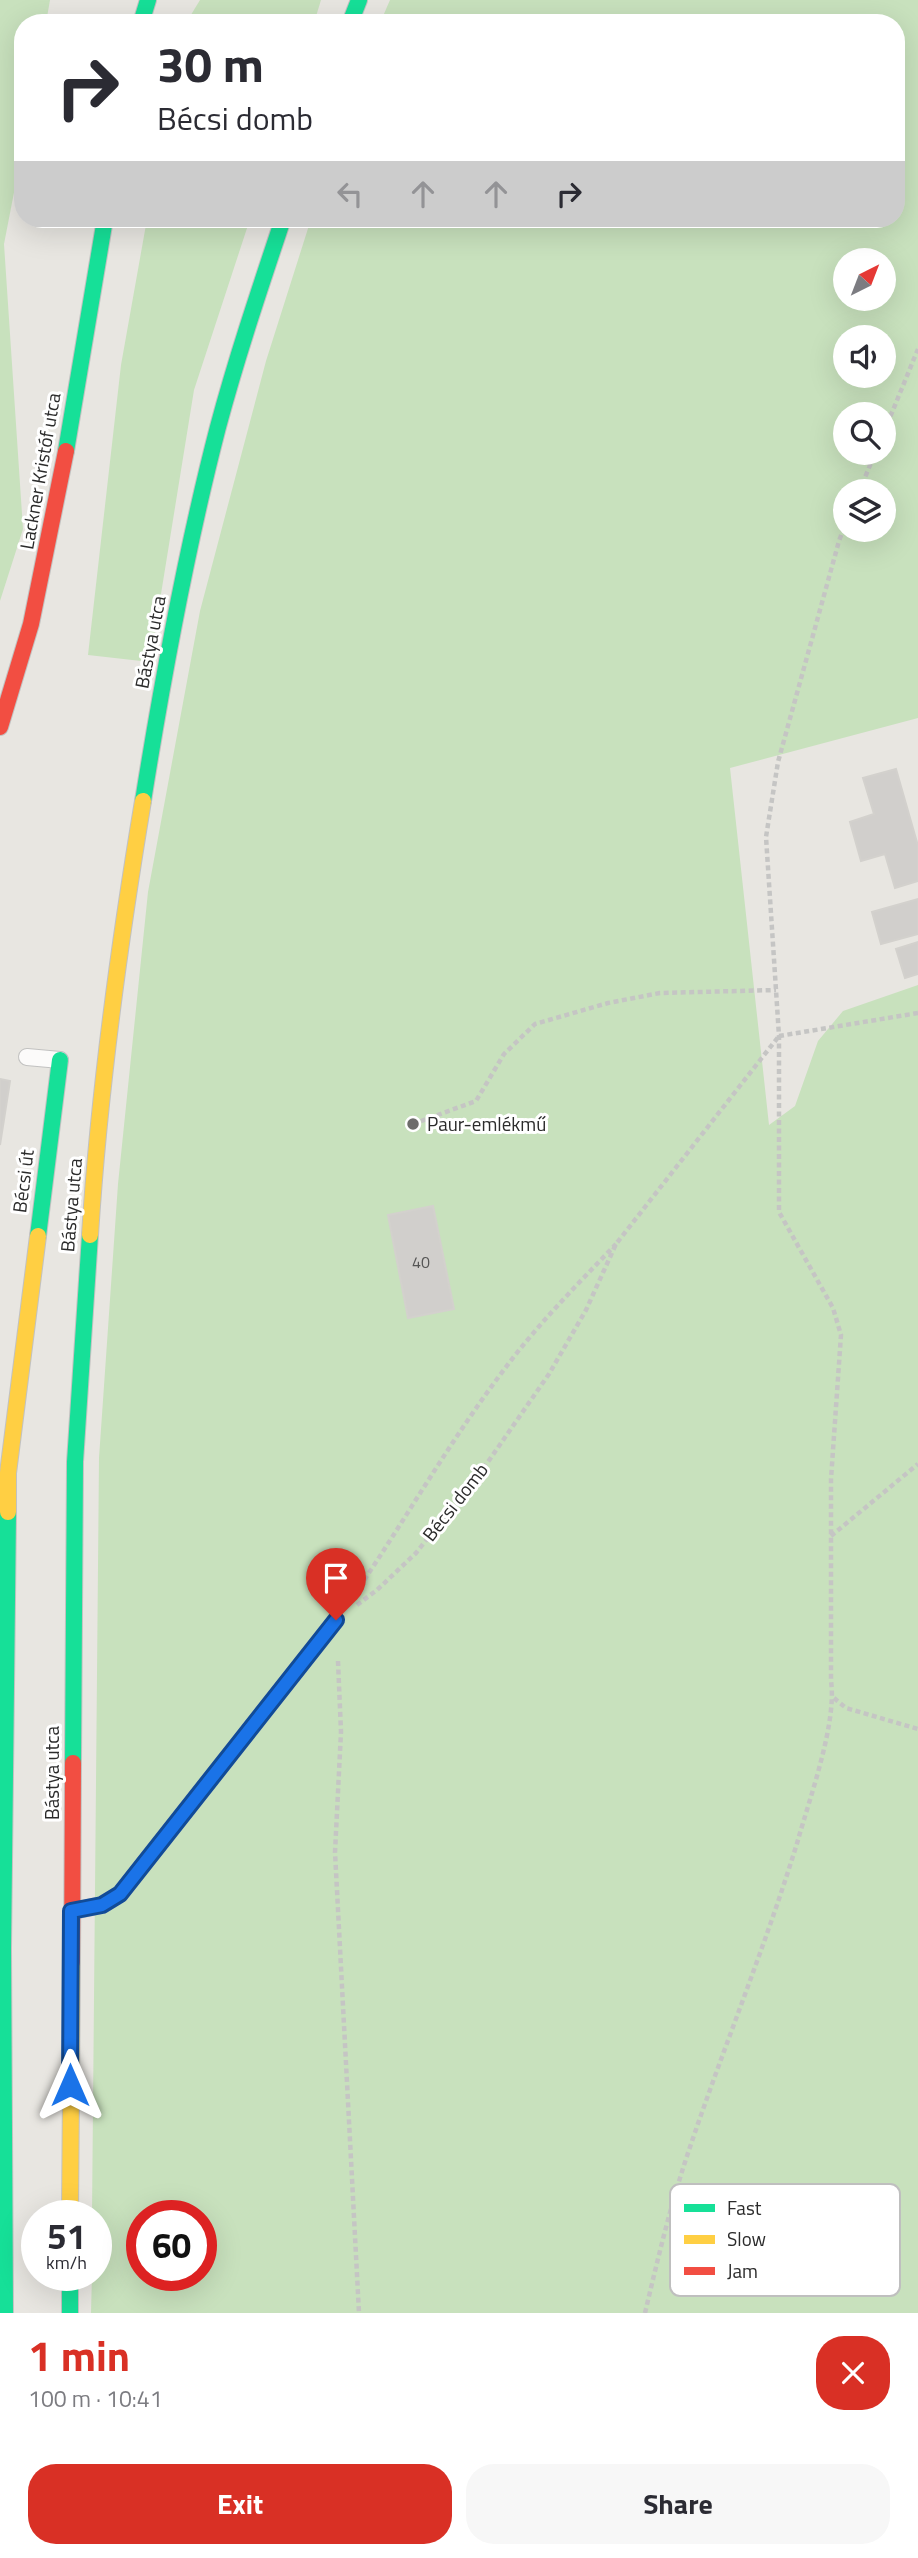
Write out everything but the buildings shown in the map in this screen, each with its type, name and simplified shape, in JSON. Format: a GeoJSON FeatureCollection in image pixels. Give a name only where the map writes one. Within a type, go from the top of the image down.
{"type":"FeatureCollection","features":[{"type":"Feature","properties":{"kind":"main road","name":"Lackner Kristóf utca"},"geometry":{"type":"LineString","coordinates":[[0,727],[14,688],[37,601],[66,456],[104,228]]}},
{"type":"Feature","properties":{"kind":"main road","name":"Bástya utca"},"geometry":{"type":"LineString","coordinates":[[70,2200],[75,1462],[93,1188],[122,927],[156,719],[191,541],[218,427],[245,333],[280,228]]}},
{"type":"Feature","properties":{"kind":"main road","name":"Bécsi út"},"geometry":{"type":"LineString","coordinates":[[5,2313],[4,1473],[60,1060]]}},
{"type":"Feature","properties":{"kind":"main road"},"geometry":{"type":"LineString","coordinates":[[70,2291],[70,2313]]}},
{"type":"Feature","properties":{"kind":"lane"},"geometry":{"type":"LineString","coordinates":[[27,1057],[60,1060]]}},
{"type":"Feature","properties":{"kind":"lane"},"geometry":{"type":"LineString","coordinates":[[71,1911],[102,1905],[120,1894],[336,1620]]}},
{"type":"Feature","properties":{"kind":"path"},"geometry":{"type":"LineString","coordinates":[[896,403],[918,349]]}},
{"type":"Feature","properties":{"kind":"path"},"geometry":{"type":"LineString","coordinates":[[679,2184],[777,1907],[817,1775],[834,1698],[831,1681],[831,1479],[841,1335],[833,1308],[779,1212],[779,1036],[766,836],[778,762],[839,542]]}},
{"type":"Feature","properties":{"kind":"path"},"geometry":{"type":"LineString","coordinates":[[413,1124],[477,1101],[505,1054],[536,1024],[608,1003],[660,993],[776,990]]}},
{"type":"Feature","properties":{"kind":"path"},"geometry":{"type":"LineString","coordinates":[[779,1036],[918,1013]]}},
{"type":"Feature","properties":{"kind":"path","name":"Bécsi domb"},"geometry":{"type":"LineString","coordinates":[[336,1620],[377,1590],[416,1553],[489,1459],[549,1374],[586,1310],[617,1244],[779,1036]]}},
{"type":"Feature","properties":{"kind":"path"},"geometry":{"type":"LineString","coordinates":[[359,2313],[335,1852],[341,1732],[336,1620],[500,1375],[550,1312],[617,1244]]}},
{"type":"Feature","properties":{"kind":"path"},"geometry":{"type":"LineString","coordinates":[[831,1536],[918,1464]]}},
{"type":"Feature","properties":{"kind":"path"},"geometry":{"type":"LineString","coordinates":[[834,1698],[846,1708],[918,1729]]}},
{"type":"Feature","properties":{"kind":"path"},"geometry":{"type":"LineString","coordinates":[[645,2313],[670,2214]]}},
{"type":"Feature","properties":{"kind":"green space"},"geometry":{"type":"Polygon","coordinates":[[[0,0],[50,0],[48,14],[14,14],[14,192],[4,244],[23,529],[0,601],[0,0]]]}},
{"type":"Feature","properties":{"kind":"green space"},"geometry":{"type":"Polygon","coordinates":[[[200,0],[321,0],[317,14],[191,14],[200,0]]]}},
{"type":"Feature","properties":{"kind":"green space"},"geometry":{"type":"Polygon","coordinates":[[[390,0],[918,0],[918,718],[730,768],[769,1125],[795,1106],[818,1041],[843,1011],[918,985],[918,2313],[91,2313],[92,2291],[112,2291],[112,2200],[92,2200],[99,1458],[118,1184],[148,892],[200,611],[266,361],[308,228],[905,228],[905,14],[384,14],[390,0]]]}},
{"type":"Feature","properties":{"kind":"green space"},"geometry":{"type":"Polygon","coordinates":[[[145,228],[247,228],[194,390],[150,662],[88,655],[121,365],[145,228]]]}},
{"type":"Feature","properties":{"kind":"traffic: fast"},"geometry":{"type":"LineString","coordinates":[[144,14],[148,0]]}},
{"type":"Feature","properties":{"kind":"traffic: fast"},"geometry":{"type":"LineString","coordinates":[[354,14],[359,0]]}},
{"type":"Feature","properties":{"kind":"traffic: fast"},"geometry":{"type":"LineString","coordinates":[[66,451],[103,228]]}},
{"type":"Feature","properties":{"kind":"traffic: fast"},"geometry":{"type":"LineString","coordinates":[[143,801],[176,613],[206,473],[233,374],[280,228]]}},
{"type":"Feature","properties":{"kind":"traffic: fast"},"geometry":{"type":"LineString","coordinates":[[38,1236],[60,1060]]}},
{"type":"Feature","properties":{"kind":"traffic: fast"},"geometry":{"type":"LineString","coordinates":[[73,1763],[75,1462],[90,1235]]}},
{"type":"Feature","properties":{"kind":"traffic: fast"},"geometry":{"type":"LineString","coordinates":[[5,2313],[3,1949],[8,1512]]}},
{"type":"Feature","properties":{"kind":"traffic: fast"},"geometry":{"type":"LineString","coordinates":[[70,2291],[70,2313]]}},
{"type":"Feature","properties":{"kind":"traffic: slow"},"geometry":{"type":"LineString","coordinates":[[90,1235],[111,1018],[143,801]]}},
{"type":"Feature","properties":{"kind":"traffic: slow"},"geometry":{"type":"LineString","coordinates":[[8,1512],[8,1473],[38,1236]]}},
{"type":"Feature","properties":{"kind":"traffic: slow"},"geometry":{"type":"LineString","coordinates":[[70,2200],[72,1962]]}},
{"type":"Feature","properties":{"kind":"traffic: jam"},"geometry":{"type":"LineString","coordinates":[[0,727],[31,624],[66,451]]}},
{"type":"Feature","properties":{"kind":"traffic: jam"},"geometry":{"type":"LineString","coordinates":[[72,1962],[73,1763]]}},
{"type":"Feature","properties":{"kind":"place","name":"Paur-emlékmű"},"geometry":{"type":"Point","coordinates":[413,1124]}},
{"type":"Feature","properties":{"kind":"route"},"geometry":{"type":"LineString","coordinates":[[70,2085],[71,1911],[102,1905],[120,1894],[336,1620]]}}]}
